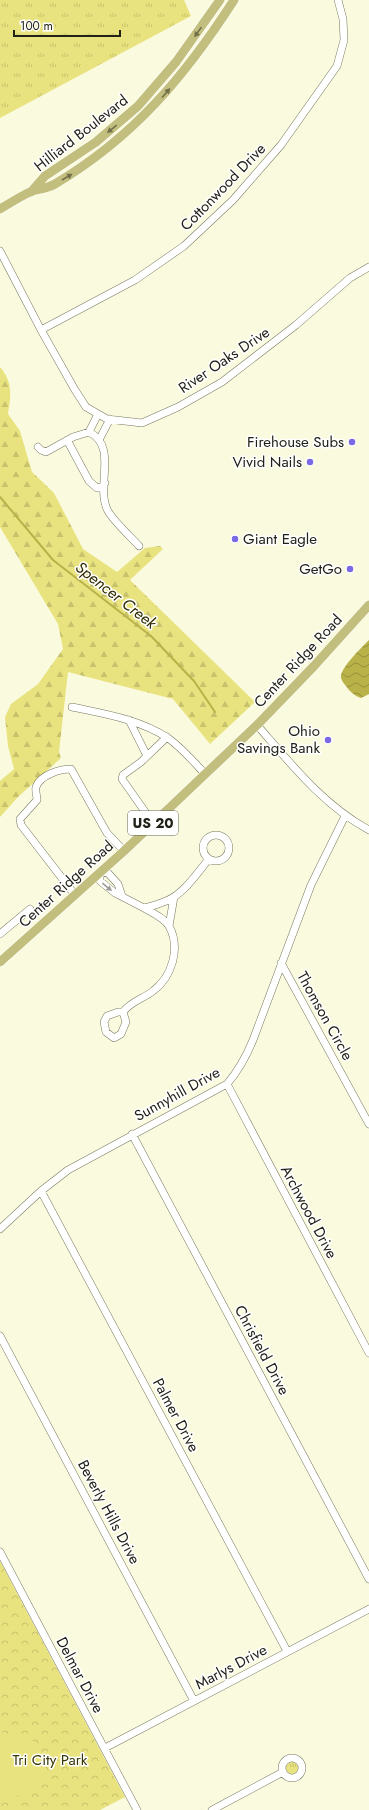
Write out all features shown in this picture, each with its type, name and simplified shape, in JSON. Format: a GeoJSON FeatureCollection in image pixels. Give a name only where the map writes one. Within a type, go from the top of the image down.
{"type":"FeatureCollection","features":[{"type":"Feature","properties":{"kind":"main road","name":"Hilliard Boulevard"},"geometry":{"type":"LineString","coordinates":[[31,192],[45,176],[96,142],[138,106],[176,62],[220,0]]}},
{"type":"Feature","properties":{"kind":"main road","name":"Hilliard Boulevard"},"geometry":{"type":"LineString","coordinates":[[0,209],[31,192],[53,186],[83,167],[128,131],[155,106],[186,70],[234,0]]}},
{"type":"Feature","properties":{"kind":"main road","name":"Center Ridge Road"},"geometry":{"type":"LineString","coordinates":[[0,962],[76,895],[257,725],[314,666],[369,605]]}},
{"type":"Feature","properties":{"kind":"street","name":"Cottonwood Drive"},"geometry":{"type":"LineString","coordinates":[[41,330],[135,280],[184,246],[233,200],[282,145],[337,66],[344,40],[343,19],[338,0]]}},
{"type":"Feature","properties":{"kind":"street","name":"River Oaks Drive"},"geometry":{"type":"LineString","coordinates":[[0,251],[41,330],[86,407],[110,419],[142,423],[178,408],[227,377],[296,325],[350,278],[369,267]]}},
{"type":"Feature","properties":{"kind":"street"},"geometry":{"type":"LineString","coordinates":[[38,447],[43,452],[47,452],[67,440],[89,432],[98,414]]}},
{"type":"Feature","properties":{"kind":"street"},"geometry":{"type":"LineString","coordinates":[[99,440],[110,419]]}},
{"type":"Feature","properties":{"kind":"street"},"geometry":{"type":"LineString","coordinates":[[89,432],[102,443],[105,460],[104,501],[107,509],[139,546]]}},
{"type":"Feature","properties":{"kind":"street"},"geometry":{"type":"LineString","coordinates":[[67,440],[89,481],[97,488],[102,488],[105,483]]}},
{"type":"Feature","properties":{"kind":"street"},"geometry":{"type":"LineString","coordinates":[[72,707],[129,720],[141,724],[167,737],[184,751],[205,774]]}},
{"type":"Feature","properties":{"kind":"street"},"geometry":{"type":"LineString","coordinates":[[129,720],[147,756]]}},
{"type":"Feature","properties":{"kind":"street"},"geometry":{"type":"LineString","coordinates":[[257,725],[312,788],[345,816],[369,830]]}},
{"type":"Feature","properties":{"kind":"street"},"geometry":{"type":"LineString","coordinates":[[153,823],[122,779],[123,775],[147,756],[167,737]]}},
{"type":"Feature","properties":{"kind":"street"},"geometry":{"type":"LineString","coordinates":[[76,895],[21,825],[20,819],[37,800],[35,788],[39,782],[56,771],[71,769],[107,833],[124,850]]}},
{"type":"Feature","properties":{"kind":"street","name":"Sunnyhill Drive"},"geometry":{"type":"LineString","coordinates":[[0,1229],[41,1191],[68,1170],[132,1134],[227,1084],[237,1073],[245,1060],[311,885],[345,816]]}},
{"type":"Feature","properties":{"kind":"street"},"geometry":{"type":"LineString","coordinates":[[144,908],[166,902],[174,897],[188,884],[210,859]]}},
{"type":"Feature","properties":{"kind":"street"},"geometry":{"type":"LineString","coordinates":[[100,872],[100,881],[122,896],[158,916],[169,926]]}},
{"type":"Feature","properties":{"kind":"street"},"geometry":{"type":"LineString","coordinates":[[123,1012],[130,1004],[154,991],[165,979],[171,968],[175,952],[169,926],[174,897]]}},
{"type":"Feature","properties":{"kind":"street"},"geometry":{"type":"LineString","coordinates":[[0,934],[30,909]]}},
{"type":"Feature","properties":{"kind":"street","name":"Thomson Circle"},"geometry":{"type":"LineString","coordinates":[[281,963],[369,1124]]}},
{"type":"Feature","properties":{"kind":"street","name":"Archwood Drive"},"geometry":{"type":"LineString","coordinates":[[227,1084],[369,1353]]}},
{"type":"Feature","properties":{"kind":"street","name":"Chrisfield Drive"},"geometry":{"type":"LineString","coordinates":[[132,1134],[369,1579]]}},
{"type":"Feature","properties":{"kind":"street","name":"Palmer Drive"},"geometry":{"type":"LineString","coordinates":[[41,1191],[287,1651]]}},
{"type":"Feature","properties":{"kind":"street","name":"Beverly Hills Drive"},"geometry":{"type":"LineString","coordinates":[[0,1336],[194,1701]]}},
{"type":"Feature","properties":{"kind":"street","name":"Delmar Drive"},"geometry":{"type":"LineString","coordinates":[[0,1552],[137,1810]]}},
{"type":"Feature","properties":{"kind":"street","name":"Marlys Drive"},"geometry":{"type":"LineString","coordinates":[[105,1748],[369,1609]]}},
{"type":"Feature","properties":{"kind":"street"},"geometry":{"type":"LineString","coordinates":[[212,1810],[283,1772]]}},
{"type":"Feature","properties":{"kind":"green space"},"geometry":{"type":"Polygon","coordinates":[[[0,0],[184,0],[191,16],[0,118],[0,0]]]}},
{"type":"Feature","properties":{"kind":"green space"},"geometry":{"type":"Polygon","coordinates":[[[0,367],[9,383],[10,401],[8,414],[20,431],[32,472],[54,493],[83,549],[117,572],[145,548],[160,546],[163,549],[130,580],[255,702],[210,744],[173,699],[68,672],[59,752],[61,758],[18,797],[0,817],[0,781],[14,769],[8,746],[5,717],[11,704],[38,684],[63,649],[58,624],[0,527],[0,367]]]}},
{"type":"Feature","properties":{"kind":"green space","name":"Tri City Park"},"geometry":{"type":"Polygon","coordinates":[[[0,1561],[125,1797],[100,1810],[0,1810],[0,1561]]]}},
{"type":"Feature","properties":{"kind":"green space"},"geometry":{"type":"Polygon","coordinates":[[[0,1731],[16,1740],[29,1733],[46,1768],[44,1769],[50,1778],[0,1805],[0,1731]]]}},
{"type":"Feature","properties":{"kind":"green space"},"geometry":{"type":"Polygon","coordinates":[[[292,1762],[296,1764],[298,1768],[296,1772],[292,1774],[288,1772],[286,1768],[288,1764],[292,1762]]]}},
{"type":"Feature","properties":{"kind":"water"},"geometry":{"type":"Polygon","coordinates":[[[369,640],[369,694],[361,698],[353,694],[348,688],[341,679],[341,674],[352,658],[369,640]]]}},
{"type":"Feature","properties":{"kind":"waterway","name":"Spencer Creek"},"geometry":{"type":"LineString","coordinates":[[0,497],[53,560],[151,636],[194,681],[215,712]]}},
{"type":"Feature","properties":{"kind":"place","name":"Firehouse Subs"},"geometry":{"type":"Point","coordinates":[352,442]}},
{"type":"Feature","properties":{"kind":"place","name":"Vivid Nails"},"geometry":{"type":"Point","coordinates":[310,462]}},
{"type":"Feature","properties":{"kind":"place","name":"Giant Eagle"},"geometry":{"type":"Point","coordinates":[235,539]}},
{"type":"Feature","properties":{"kind":"place","name":"GetGo"},"geometry":{"type":"Point","coordinates":[350,569]}},
{"type":"Feature","properties":{"kind":"place","name":"Ohio Savings Bank"},"geometry":{"type":"Point","coordinates":[328,740]}}]}
